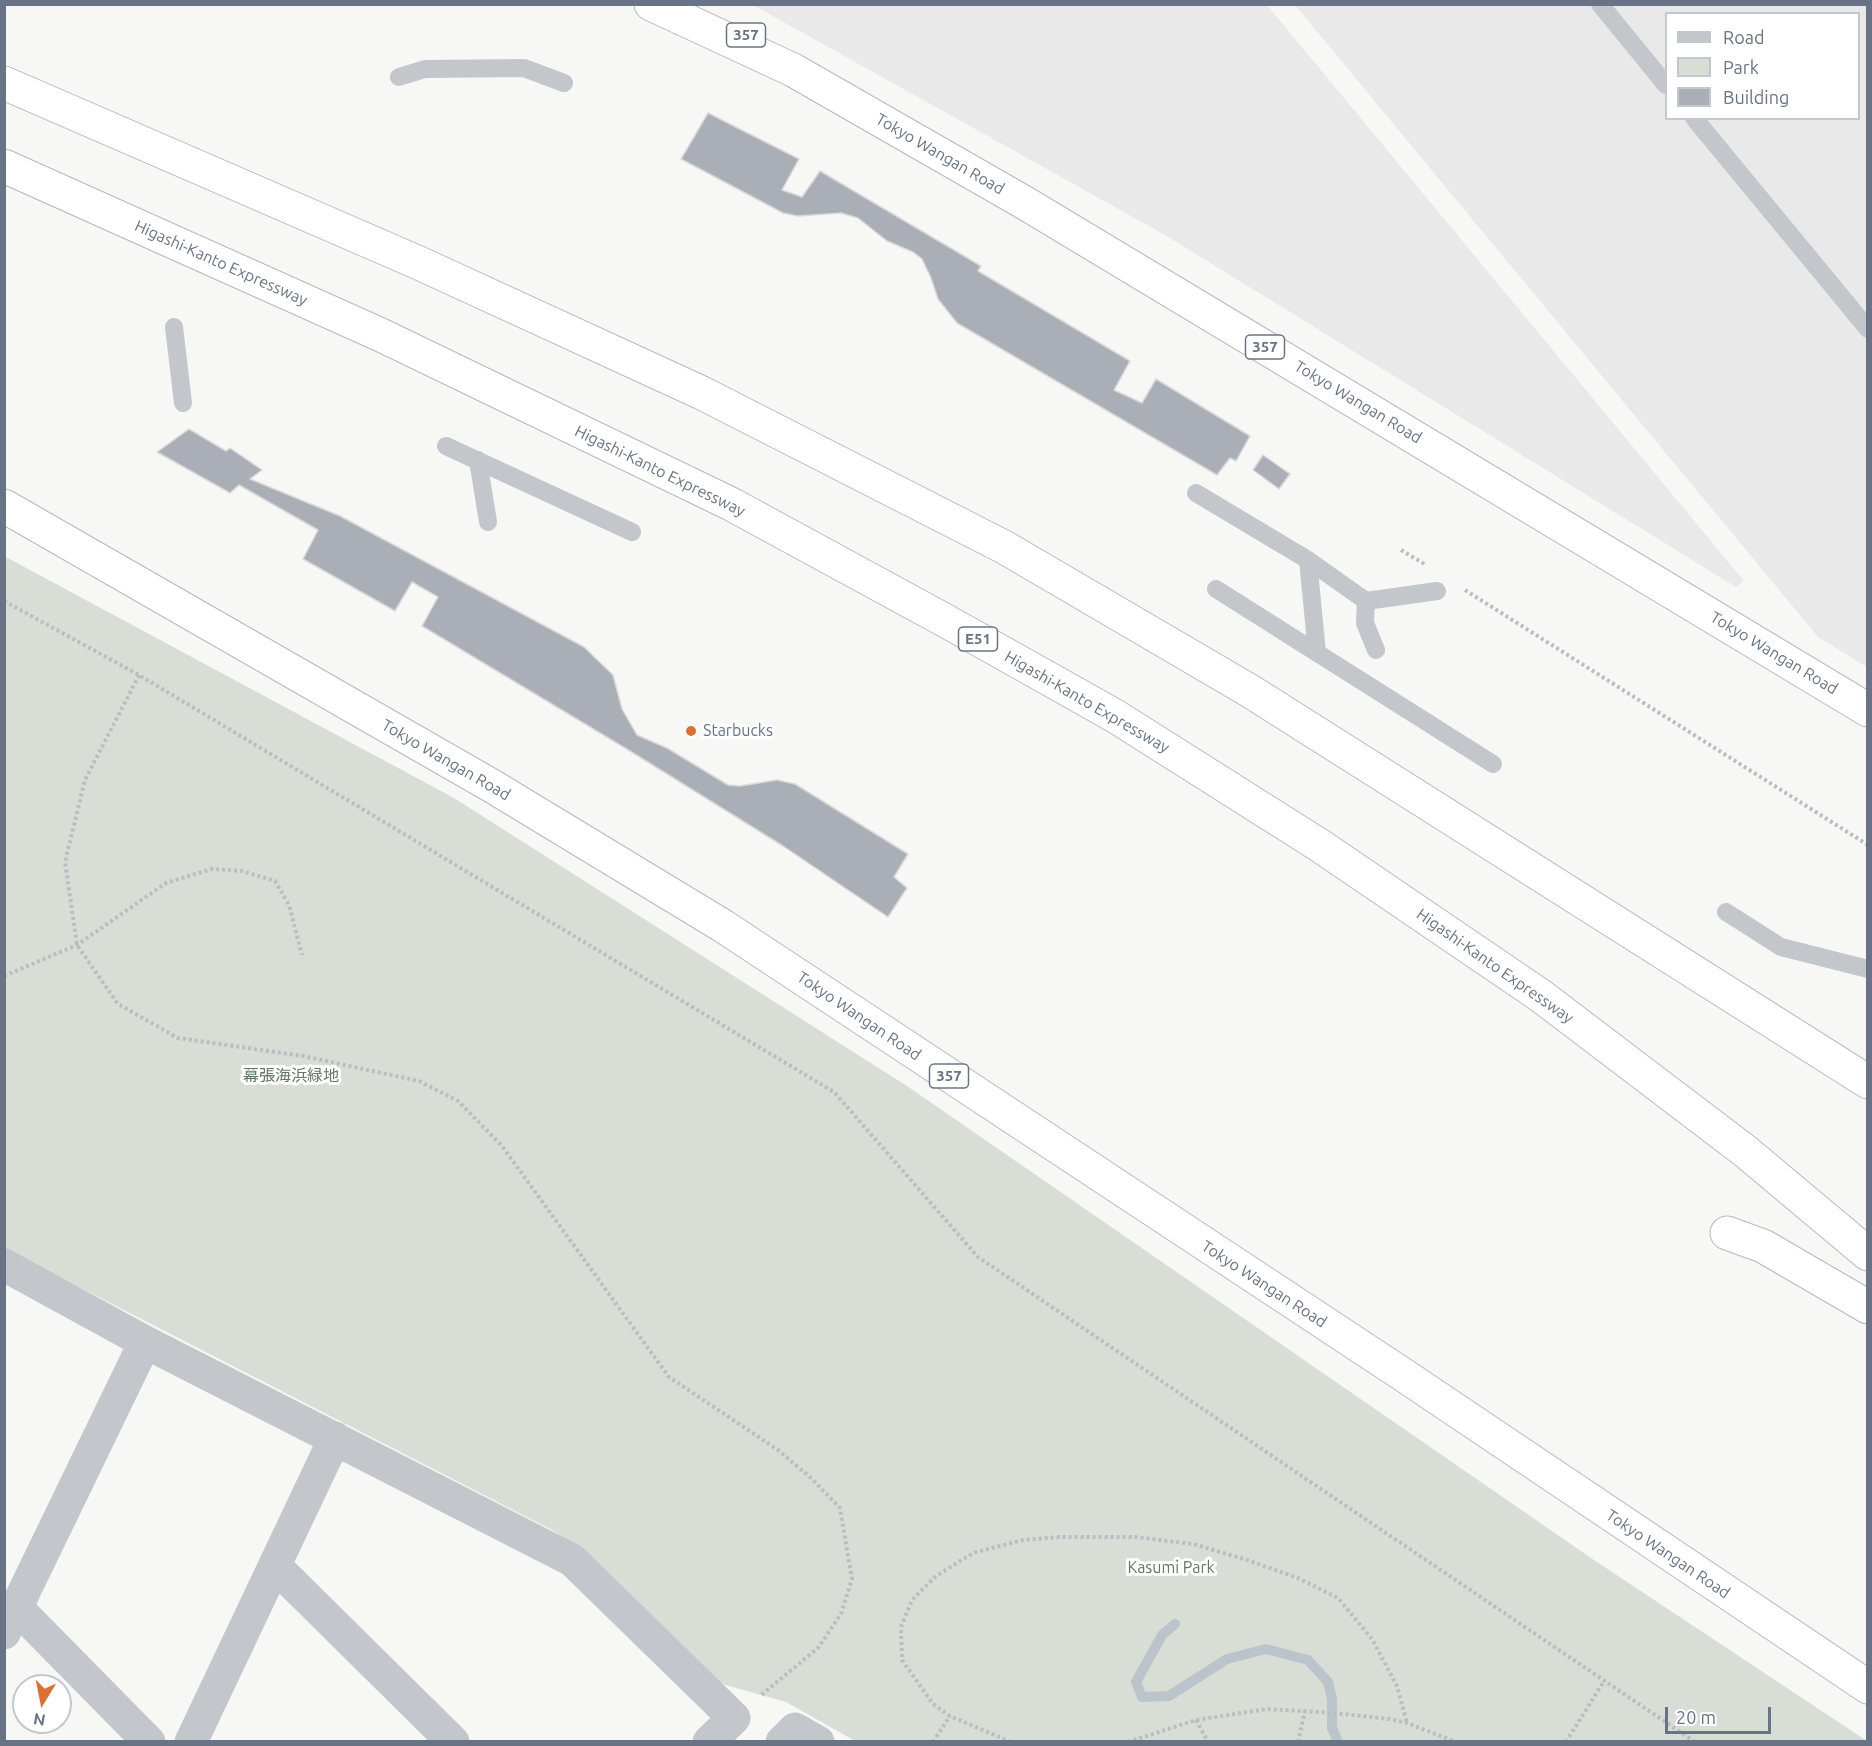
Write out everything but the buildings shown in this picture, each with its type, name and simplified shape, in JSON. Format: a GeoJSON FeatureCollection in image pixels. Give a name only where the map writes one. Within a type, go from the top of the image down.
{"type":"FeatureCollection","features":[{"type":"Feature","properties":{"kind":"highway","name":"Tokyo Wangan Road"},"geometry":{"type":"LineString","coordinates":[[651,4],[793,70],[1123,262],[1868,710]]}},
{"type":"Feature","properties":{"kind":"highway","name":"357"},"geometry":{"type":"LineString","coordinates":[[696,4],[720,16],[793,70]]}},
{"type":"Feature","properties":{"kind":"highway"},"geometry":{"type":"LineString","coordinates":[[4,83],[408,258],[691,388],[1004,547],[1250,691],[1868,1082]]}},
{"type":"Feature","properties":{"kind":"highway","name":"Higashi-Kanto Expressway"},"geometry":{"type":"LineString","coordinates":[[4,166],[381,335],[731,504],[1116,716],[1319,845],[1541,996],[1745,1151],[1868,1254]]}},
{"type":"Feature","properties":{"kind":"highway","name":"Tokyo Wangan Road"},"geometry":{"type":"LineString","coordinates":[[4,506],[492,786],[723,926],[1401,1374],[1868,1687]]}},
{"type":"Feature","properties":{"kind":"highway"},"geometry":{"type":"LineString","coordinates":[[1727,1233],[1763,1246],[1868,1307]]}},
{"type":"Feature","properties":{"kind":"street"},"geometry":{"type":"LineString","coordinates":[[4,1265],[145,1342],[572,1560],[734,1718],[709,1742]]}},
{"type":"Feature","properties":{"kind":"street"},"geometry":{"type":"LineString","coordinates":[[145,1342],[11,1620],[149,1742]]}},
{"type":"Feature","properties":{"kind":"street"},"geometry":{"type":"LineString","coordinates":[[191,1742],[335,1438]]}},
{"type":"Feature","properties":{"kind":"street"},"geometry":{"type":"LineString","coordinates":[[275,1566],[453,1742]]}},
{"type":"Feature","properties":{"kind":"street"},"geometry":{"type":"LineString","coordinates":[[782,1742],[795,1729],[818,1742]]}},
{"type":"Feature","properties":{"kind":"lane"},"geometry":{"type":"LineString","coordinates":[[1600,4],[1665,84]]}},
{"type":"Feature","properties":{"kind":"lane"},"geometry":{"type":"LineString","coordinates":[[399,77],[425,69],[524,68],[564,83]]}},
{"type":"Feature","properties":{"kind":"lane"},"geometry":{"type":"LineString","coordinates":[[1696,120],[1868,329]]}},
{"type":"Feature","properties":{"kind":"lane"},"geometry":{"type":"LineString","coordinates":[[174,327],[183,403]]}},
{"type":"Feature","properties":{"kind":"lane"},"geometry":{"type":"LineString","coordinates":[[446,446],[632,532]]}},
{"type":"Feature","properties":{"kind":"lane"},"geometry":{"type":"LineString","coordinates":[[478,460],[488,522]]}},
{"type":"Feature","properties":{"kind":"lane"},"geometry":{"type":"LineString","coordinates":[[1196,493],[1308,560],[1366,601],[1437,591]]}},
{"type":"Feature","properties":{"kind":"lane"},"geometry":{"type":"LineString","coordinates":[[1308,560],[1317,652]]}},
{"type":"Feature","properties":{"kind":"lane"},"geometry":{"type":"LineString","coordinates":[[1216,589],[1493,764]]}},
{"type":"Feature","properties":{"kind":"lane"},"geometry":{"type":"LineString","coordinates":[[1366,601],[1365,623],[1376,650]]}},
{"type":"Feature","properties":{"kind":"lane"},"geometry":{"type":"LineString","coordinates":[[1726,912],[1781,947],[1863,963]]}},
{"type":"Feature","properties":{"kind":"path"},"geometry":{"type":"LineString","coordinates":[[1401,550],[1432,569]]}},
{"type":"Feature","properties":{"kind":"path"},"geometry":{"type":"LineString","coordinates":[[1462,589],[1868,845]]}},
{"type":"Feature","properties":{"kind":"path"},"geometry":{"type":"LineString","coordinates":[[4,601],[139,675],[834,1092],[978,1257],[1695,1742]]}},
{"type":"Feature","properties":{"kind":"path"},"geometry":{"type":"LineString","coordinates":[[139,675],[85,780],[65,862],[77,945],[118,1005],[178,1038],[303,1056],[407,1079],[419,1082],[458,1101],[502,1146],[669,1377],[778,1450],[811,1478],[840,1508],[852,1579],[841,1614],[818,1648],[734,1718]]}},
{"type":"Feature","properties":{"kind":"path"},"geometry":{"type":"LineString","coordinates":[[4,976],[77,945],[166,883],[212,869],[242,871],[275,881],[290,905],[302,955]]}},
{"type":"Feature","properties":{"kind":"path"},"geometry":{"type":"LineString","coordinates":[[1011,1742],[950,1716],[933,1704],[902,1660],[901,1628],[912,1600],[936,1576],[973,1553],[1023,1540],[1135,1537],[1193,1544],[1298,1578],[1338,1598],[1372,1640],[1397,1686],[1407,1723]]}},
{"type":"Feature","properties":{"kind":"path"},"geometry":{"type":"LineString","coordinates":[[1566,1742],[1604,1681]]}},
{"type":"Feature","properties":{"kind":"path"},"geometry":{"type":"LineString","coordinates":[[1128,1742],[1196,1720],[1267,1709],[1389,1719],[1407,1723],[1456,1742]]}},
{"type":"Feature","properties":{"kind":"path"},"geometry":{"type":"LineString","coordinates":[[1298,1742],[1305,1711]]}},
{"type":"Feature","properties":{"kind":"path"},"geometry":{"type":"LineString","coordinates":[[933,1742],[950,1716]]}},
{"type":"Feature","properties":{"kind":"path"},"geometry":{"type":"LineString","coordinates":[[1196,1720],[1208,1742]]}},
{"type":"Feature","properties":{"kind":"shaded area"},"geometry":{"type":"Polygon","coordinates":[[[753,5],[1267,5],[1744,581],[1736,587],[1165,235],[753,5]]]}},
{"type":"Feature","properties":{"kind":"shaded area"},"geometry":{"type":"Polygon","coordinates":[[[1295,5],[1867,5],[1867,667],[1818,637],[1295,5]]]}},
{"type":"Feature","properties":{"kind":"green space","name":"幕張海浜緑地"},"geometry":{"type":"Polygon","coordinates":[[[4,556],[454,798],[907,1086],[1594,1560],[1867,1741],[855,1741],[786,1702],[722,1684],[593,1559],[554,1531],[5,1249],[4,556]]]}},
{"type":"Feature","properties":{"kind":"waterway"},"geometry":{"type":"LineString","coordinates":[[1175,1624],[1162,1635],[1136,1682],[1142,1697],[1169,1696],[1227,1659],[1266,1649],[1308,1660],[1328,1682],[1332,1699],[1332,1728],[1338,1742]]}},
{"type":"Feature","properties":{"kind":"place","name":"Starbucks"},"geometry":{"type":"Point","coordinates":[691,731]}},
{"type":"Feature","properties":{"kind":"park label","name":"Kasumi Park"},"geometry":{"type":"Point","coordinates":[1171,1568]}}]}
